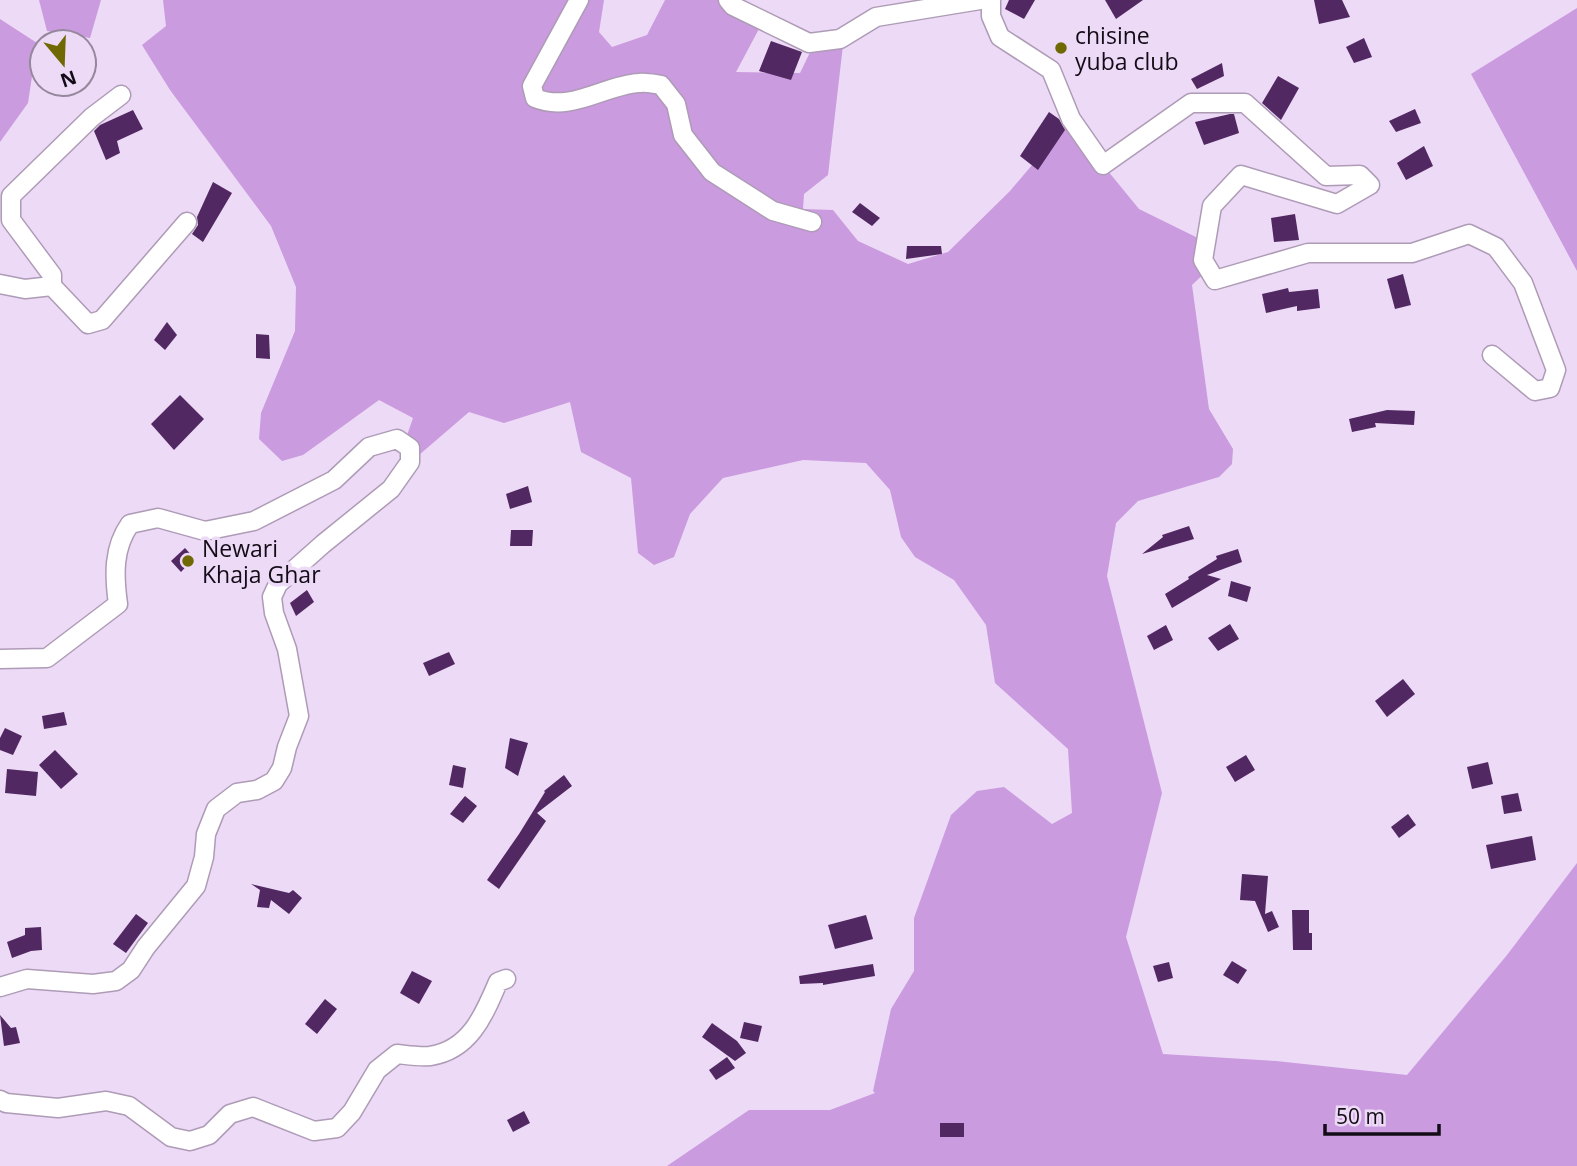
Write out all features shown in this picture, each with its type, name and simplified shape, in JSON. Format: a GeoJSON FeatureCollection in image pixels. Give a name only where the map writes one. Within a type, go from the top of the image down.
{"type":"FeatureCollection","features":[{"type":"Feature","properties":{"kind":"street"},"geometry":{"type":"LineString","coordinates":[[579,0],[532,86],[535,98],[547,103],[572,102],[639,83],[661,85],[677,104],[683,135],[712,172],[773,211],[813,222]]}},
{"type":"Feature","properties":{"kind":"street"},"geometry":{"type":"LineString","coordinates":[[728,0],[733,6],[809,43],[840,39],[876,17],[980,0]]}},
{"type":"Feature","properties":{"kind":"street"},"geometry":{"type":"LineString","coordinates":[[991,0],[991,16],[1000,37],[1051,70],[1071,119],[1103,165],[1191,103],[1245,103],[1326,176],[1360,176],[1370,185],[1337,204],[1241,175],[1212,206],[1203,260],[1215,280],[1308,253],[1412,253],[1469,234],[1496,247],[1523,283],[1556,370],[1550,388],[1535,391],[1492,355]]}},
{"type":"Feature","properties":{"kind":"street"},"geometry":{"type":"LineString","coordinates":[[121,95],[92,117],[10,197],[11,220],[52,275],[52,286],[88,324],[102,320],[187,222]]}},
{"type":"Feature","properties":{"kind":"street"},"geometry":{"type":"LineString","coordinates":[[0,284],[25,289],[52,286]]}},
{"type":"Feature","properties":{"kind":"street"},"geometry":{"type":"LineString","coordinates":[[0,659],[47,658],[118,604],[113,570],[123,534],[130,524],[158,518],[205,531],[254,521],[334,480],[369,447],[397,439],[410,448],[410,462],[391,489],[278,584],[272,597],[274,613],[288,649],[299,716],[282,768],[274,780],[257,790],[237,793],[216,809],[206,834],[204,857],[196,886],[146,947],[131,970],[116,981],[93,984],[27,979],[0,987]]}},
{"type":"Feature","properties":{"kind":"street"},"geometry":{"type":"LineString","coordinates":[[0,1100],[6,1103],[58,1108],[106,1101],[129,1106],[171,1137],[190,1140],[209,1135],[230,1114],[253,1107],[314,1131],[337,1128],[352,1111],[377,1070],[397,1054],[430,1056],[460,1045],[481,1020],[498,982],[506,979]]}},
{"type":"Feature","properties":{"kind":"shaded area"},"geometry":{"type":"Polygon","coordinates":[[[39,0],[101,0],[93,28],[46,28],[39,0]]]}},
{"type":"Feature","properties":{"kind":"shaded area"},"geometry":{"type":"Polygon","coordinates":[[[163,0],[604,0],[599,32],[612,47],[647,35],[665,0],[741,0],[768,12],[736,72],[800,73],[816,40],[843,45],[828,175],[804,194],[803,209],[833,210],[858,241],[908,264],[948,252],[1010,191],[1071,119],[1103,165],[1139,209],[1206,242],[1209,269],[1192,285],[1209,409],[1233,449],[1232,464],[1219,477],[1138,501],[1116,523],[1107,576],[1162,793],[1126,937],[1163,1054],[1276,1061],[1407,1075],[1507,955],[1577,863],[1577,1166],[667,1166],[749,1110],[830,1110],[875,1093],[873,1091],[891,1009],[914,971],[914,918],[951,815],[977,791],[1004,787],[1052,824],[1072,813],[1068,749],[995,683],[986,625],[954,580],[915,557],[901,537],[890,490],[866,463],[803,460],[723,478],[690,514],[674,557],[654,565],[638,553],[631,478],[581,452],[570,402],[504,423],[469,412],[419,455],[403,447],[413,418],[379,400],[303,455],[282,461],[259,439],[261,413],[295,331],[296,287],[271,226],[170,90],[142,45],[166,26],[163,0]]]}},
{"type":"Feature","properties":{"kind":"shaded area"},"geometry":{"type":"Polygon","coordinates":[[[1577,8],[1577,271],[1471,74],[1577,8]]]}},
{"type":"Feature","properties":{"kind":"shaded area"},"geometry":{"type":"Polygon","coordinates":[[[0,19],[28,37],[29,98],[28,103],[0,142],[0,19]]]}},
{"type":"Feature","properties":{"kind":"building"},"geometry":{"type":"Polygon","coordinates":[[[1009,0],[1035,0],[1024,19],[1005,9],[1009,0]]]}},
{"type":"Feature","properties":{"kind":"building"},"geometry":{"type":"Polygon","coordinates":[[[1105,0],[1143,0],[1116,19],[1105,0]]]}},
{"type":"Feature","properties":{"kind":"building"},"geometry":{"type":"Polygon","coordinates":[[[1314,0],[1342,0],[1350,17],[1319,24],[1314,0]]]}},
{"type":"Feature","properties":{"kind":"building"},"geometry":{"type":"Polygon","coordinates":[[[1364,38],[1372,57],[1354,63],[1346,47],[1364,38]]]}},
{"type":"Feature","properties":{"kind":"building"},"geometry":{"type":"Polygon","coordinates":[[[771,41],[802,52],[791,80],[759,71],[771,41]]]}},
{"type":"Feature","properties":{"kind":"building"},"geometry":{"type":"Polygon","coordinates":[[[1222,63],[1224,76],[1197,89],[1191,79],[1222,63]]]}},
{"type":"Feature","properties":{"kind":"building"},"geometry":{"type":"Polygon","coordinates":[[[1278,76],[1299,88],[1281,120],[1262,103],[1278,76]]]}},
{"type":"Feature","properties":{"kind":"building"},"geometry":{"type":"Polygon","coordinates":[[[1415,109],[1421,123],[1396,132],[1389,121],[1415,109]]]}},
{"type":"Feature","properties":{"kind":"building"},"geometry":{"type":"Polygon","coordinates":[[[133,110],[143,129],[117,141],[120,153],[106,160],[94,131],[100,125],[133,110]]]}},
{"type":"Feature","properties":{"kind":"building"},"geometry":{"type":"Polygon","coordinates":[[[1049,112],[1059,119],[1065,130],[1038,170],[1020,156],[1049,112]]]}},
{"type":"Feature","properties":{"kind":"building"},"geometry":{"type":"Polygon","coordinates":[[[1234,114],[1239,133],[1204,145],[1195,122],[1234,114]]]}},
{"type":"Feature","properties":{"kind":"building"},"geometry":{"type":"Polygon","coordinates":[[[1424,146],[1433,166],[1406,180],[1397,163],[1424,146]]]}},
{"type":"Feature","properties":{"kind":"building"},"geometry":{"type":"Polygon","coordinates":[[[213,182],[232,193],[203,242],[192,234],[198,225],[197,217],[213,182]]]}},
{"type":"Feature","properties":{"kind":"building"},"geometry":{"type":"Polygon","coordinates":[[[860,203],[880,218],[872,226],[852,212],[860,203]]]}},
{"type":"Feature","properties":{"kind":"building"},"geometry":{"type":"Polygon","coordinates":[[[1295,214],[1299,240],[1274,242],[1271,218],[1295,214]]]}},
{"type":"Feature","properties":{"kind":"building"},"geometry":{"type":"Polygon","coordinates":[[[907,246],[941,246],[942,254],[906,259],[907,246]]]}},
{"type":"Feature","properties":{"kind":"building"},"geometry":{"type":"Polygon","coordinates":[[[1403,274],[1411,305],[1395,309],[1387,279],[1403,274]]]}},
{"type":"Feature","properties":{"kind":"building"},"geometry":{"type":"Polygon","coordinates":[[[1288,288],[1289,292],[1318,289],[1320,308],[1297,311],[1297,306],[1266,313],[1262,294],[1288,288]]]}},
{"type":"Feature","properties":{"kind":"building"},"geometry":{"type":"Polygon","coordinates":[[[167,322],[177,335],[165,350],[154,340],[167,322]]]}},
{"type":"Feature","properties":{"kind":"building"},"geometry":{"type":"Polygon","coordinates":[[[256,334],[269,335],[270,359],[256,358],[256,334]]]}},
{"type":"Feature","properties":{"kind":"building"},"geometry":{"type":"Polygon","coordinates":[[[180,395],[204,419],[174,450],[151,424],[180,395]]]}},
{"type":"Feature","properties":{"kind":"building"},"geometry":{"type":"Polygon","coordinates":[[[1387,410],[1415,411],[1414,425],[1375,423],[1376,427],[1352,432],[1349,419],[1387,410]]]}},
{"type":"Feature","properties":{"kind":"building"},"geometry":{"type":"Polygon","coordinates":[[[528,486],[532,502],[510,509],[506,494],[528,486]]]}},
{"type":"Feature","properties":{"kind":"building"},"geometry":{"type":"Polygon","coordinates":[[[1189,526],[1194,539],[1142,554],[1163,537],[1162,535],[1189,526]]]}},
{"type":"Feature","properties":{"kind":"building"},"geometry":{"type":"Polygon","coordinates":[[[511,530],[533,530],[532,546],[510,546],[511,530]]]}},
{"type":"Feature","properties":{"kind":"building"},"geometry":{"type":"Polygon","coordinates":[[[185,548],[194,558],[181,572],[171,561],[185,548]]]}},
{"type":"Feature","properties":{"kind":"building"},"geometry":{"type":"Polygon","coordinates":[[[1238,549],[1242,562],[1207,575],[1221,579],[1172,608],[1165,594],[1217,559],[1216,556],[1238,549]]]}},
{"type":"Feature","properties":{"kind":"building"},"geometry":{"type":"Polygon","coordinates":[[[1231,581],[1251,587],[1247,602],[1228,596],[1231,581]]]}},
{"type":"Feature","properties":{"kind":"building"},"geometry":{"type":"Polygon","coordinates":[[[307,590],[314,602],[296,616],[290,603],[307,590]]]}},
{"type":"Feature","properties":{"kind":"building"},"geometry":{"type":"Polygon","coordinates":[[[1230,624],[1239,639],[1218,651],[1208,638],[1230,624]]]}},
{"type":"Feature","properties":{"kind":"building"},"geometry":{"type":"Polygon","coordinates":[[[1166,625],[1173,640],[1154,650],[1147,636],[1166,625]]]}},
{"type":"Feature","properties":{"kind":"building"},"geometry":{"type":"Polygon","coordinates":[[[449,652],[455,664],[429,676],[423,663],[449,652]]]}},
{"type":"Feature","properties":{"kind":"building"},"geometry":{"type":"Polygon","coordinates":[[[1403,679],[1415,694],[1387,717],[1375,701],[1403,679]]]}},
{"type":"Feature","properties":{"kind":"building"},"geometry":{"type":"Polygon","coordinates":[[[64,712],[67,725],[44,729],[42,716],[64,712]]]}},
{"type":"Feature","properties":{"kind":"building"},"geometry":{"type":"Polygon","coordinates":[[[5,728],[22,736],[13,755],[0,750],[0,738],[5,728]]]}},
{"type":"Feature","properties":{"kind":"building"},"geometry":{"type":"Polygon","coordinates":[[[510,738],[528,743],[518,776],[505,768],[510,738]]]}},
{"type":"Feature","properties":{"kind":"building"},"geometry":{"type":"Polygon","coordinates":[[[55,750],[78,774],[61,789],[39,765],[55,750]]]}},
{"type":"Feature","properties":{"kind":"building"},"geometry":{"type":"Polygon","coordinates":[[[1246,755],[1255,770],[1235,782],[1226,767],[1246,755]]]}},
{"type":"Feature","properties":{"kind":"building"},"geometry":{"type":"Polygon","coordinates":[[[1488,762],[1493,784],[1472,789],[1467,767],[1488,762]]]}},
{"type":"Feature","properties":{"kind":"building"},"geometry":{"type":"Polygon","coordinates":[[[453,765],[466,768],[463,788],[449,785],[453,765]]]}},
{"type":"Feature","properties":{"kind":"building"},"geometry":{"type":"Polygon","coordinates":[[[7,769],[38,772],[36,796],[5,793],[7,769]]]}},
{"type":"Feature","properties":{"kind":"building"},"geometry":{"type":"Polygon","coordinates":[[[564,775],[572,786],[537,813],[546,821],[499,889],[487,880],[519,834],[544,791],[564,775]]]}},
{"type":"Feature","properties":{"kind":"building"},"geometry":{"type":"Polygon","coordinates":[[[1518,793],[1522,811],[1504,814],[1501,796],[1518,793]]]}},
{"type":"Feature","properties":{"kind":"building"},"geometry":{"type":"Polygon","coordinates":[[[465,796],[477,806],[463,823],[450,814],[465,796]]]}},
{"type":"Feature","properties":{"kind":"building"},"geometry":{"type":"Polygon","coordinates":[[[1408,814],[1416,825],[1399,838],[1391,827],[1408,814]]]}},
{"type":"Feature","properties":{"kind":"building"},"geometry":{"type":"Polygon","coordinates":[[[1532,836],[1536,860],[1491,869],[1486,845],[1532,836]]]}},
{"type":"Feature","properties":{"kind":"building"},"geometry":{"type":"Polygon","coordinates":[[[1242,874],[1268,876],[1265,914],[1272,911],[1279,927],[1268,932],[1255,901],[1240,900],[1242,874]]]}},
{"type":"Feature","properties":{"kind":"building"},"geometry":{"type":"Polygon","coordinates":[[[251,884],[289,893],[293,890],[302,898],[289,914],[271,900],[269,908],[257,907],[260,890],[251,884]]]}},
{"type":"Feature","properties":{"kind":"building"},"geometry":{"type":"Polygon","coordinates":[[[1292,910],[1309,910],[1312,950],[1293,950],[1292,910]]]}},
{"type":"Feature","properties":{"kind":"building"},"geometry":{"type":"Polygon","coordinates":[[[136,914],[148,923],[126,953],[113,944],[136,914]]]}},
{"type":"Feature","properties":{"kind":"building"},"geometry":{"type":"Polygon","coordinates":[[[866,915],[873,939],[835,949],[828,925],[866,915]]]}},
{"type":"Feature","properties":{"kind":"building"},"geometry":{"type":"Polygon","coordinates":[[[41,927],[42,950],[12,958],[7,942],[25,935],[25,928],[41,927]]]}},
{"type":"Feature","properties":{"kind":"building"},"geometry":{"type":"Polygon","coordinates":[[[1232,961],[1247,970],[1238,984],[1223,975],[1232,961]]]}},
{"type":"Feature","properties":{"kind":"building"},"geometry":{"type":"Polygon","coordinates":[[[1169,962],[1173,978],[1158,982],[1153,966],[1169,962]]]}},
{"type":"Feature","properties":{"kind":"building"},"geometry":{"type":"Polygon","coordinates":[[[873,964],[875,976],[823,985],[800,984],[799,976],[873,964]]]}},
{"type":"Feature","properties":{"kind":"building"},"geometry":{"type":"Polygon","coordinates":[[[412,971],[432,981],[419,1004],[400,993],[412,971]]]}},
{"type":"Feature","properties":{"kind":"building"},"geometry":{"type":"Polygon","coordinates":[[[325,999],[337,1009],[317,1034],[305,1024],[325,999]]]}},
{"type":"Feature","properties":{"kind":"building"},"geometry":{"type":"Polygon","coordinates":[[[0,1015],[11,1028],[16,1027],[20,1043],[4,1046],[0,1015]]]}},
{"type":"Feature","properties":{"kind":"building"},"geometry":{"type":"Polygon","coordinates":[[[744,1022],[762,1026],[758,1042],[740,1038],[744,1022]]]}},
{"type":"Feature","properties":{"kind":"building"},"geometry":{"type":"Polygon","coordinates":[[[712,1023],[737,1041],[746,1053],[735,1061],[702,1037],[712,1023]]]}},
{"type":"Feature","properties":{"kind":"building"},"geometry":{"type":"Polygon","coordinates":[[[727,1057],[735,1068],[716,1080],[709,1070],[727,1057]]]}},
{"type":"Feature","properties":{"kind":"building"},"geometry":{"type":"Polygon","coordinates":[[[524,1111],[530,1123],[513,1132],[507,1120],[524,1111]]]}},
{"type":"Feature","properties":{"kind":"building"},"geometry":{"type":"Polygon","coordinates":[[[940,1123],[964,1123],[964,1137],[940,1137],[940,1123]]]}},
{"type":"Feature","properties":{"kind":"place","name":"chisine yuba club"},"geometry":{"type":"Point","coordinates":[1061,48]}},
{"type":"Feature","properties":{"kind":"place","name":"Newari Khaja Ghar"},"geometry":{"type":"Point","coordinates":[188,561]}}]}
